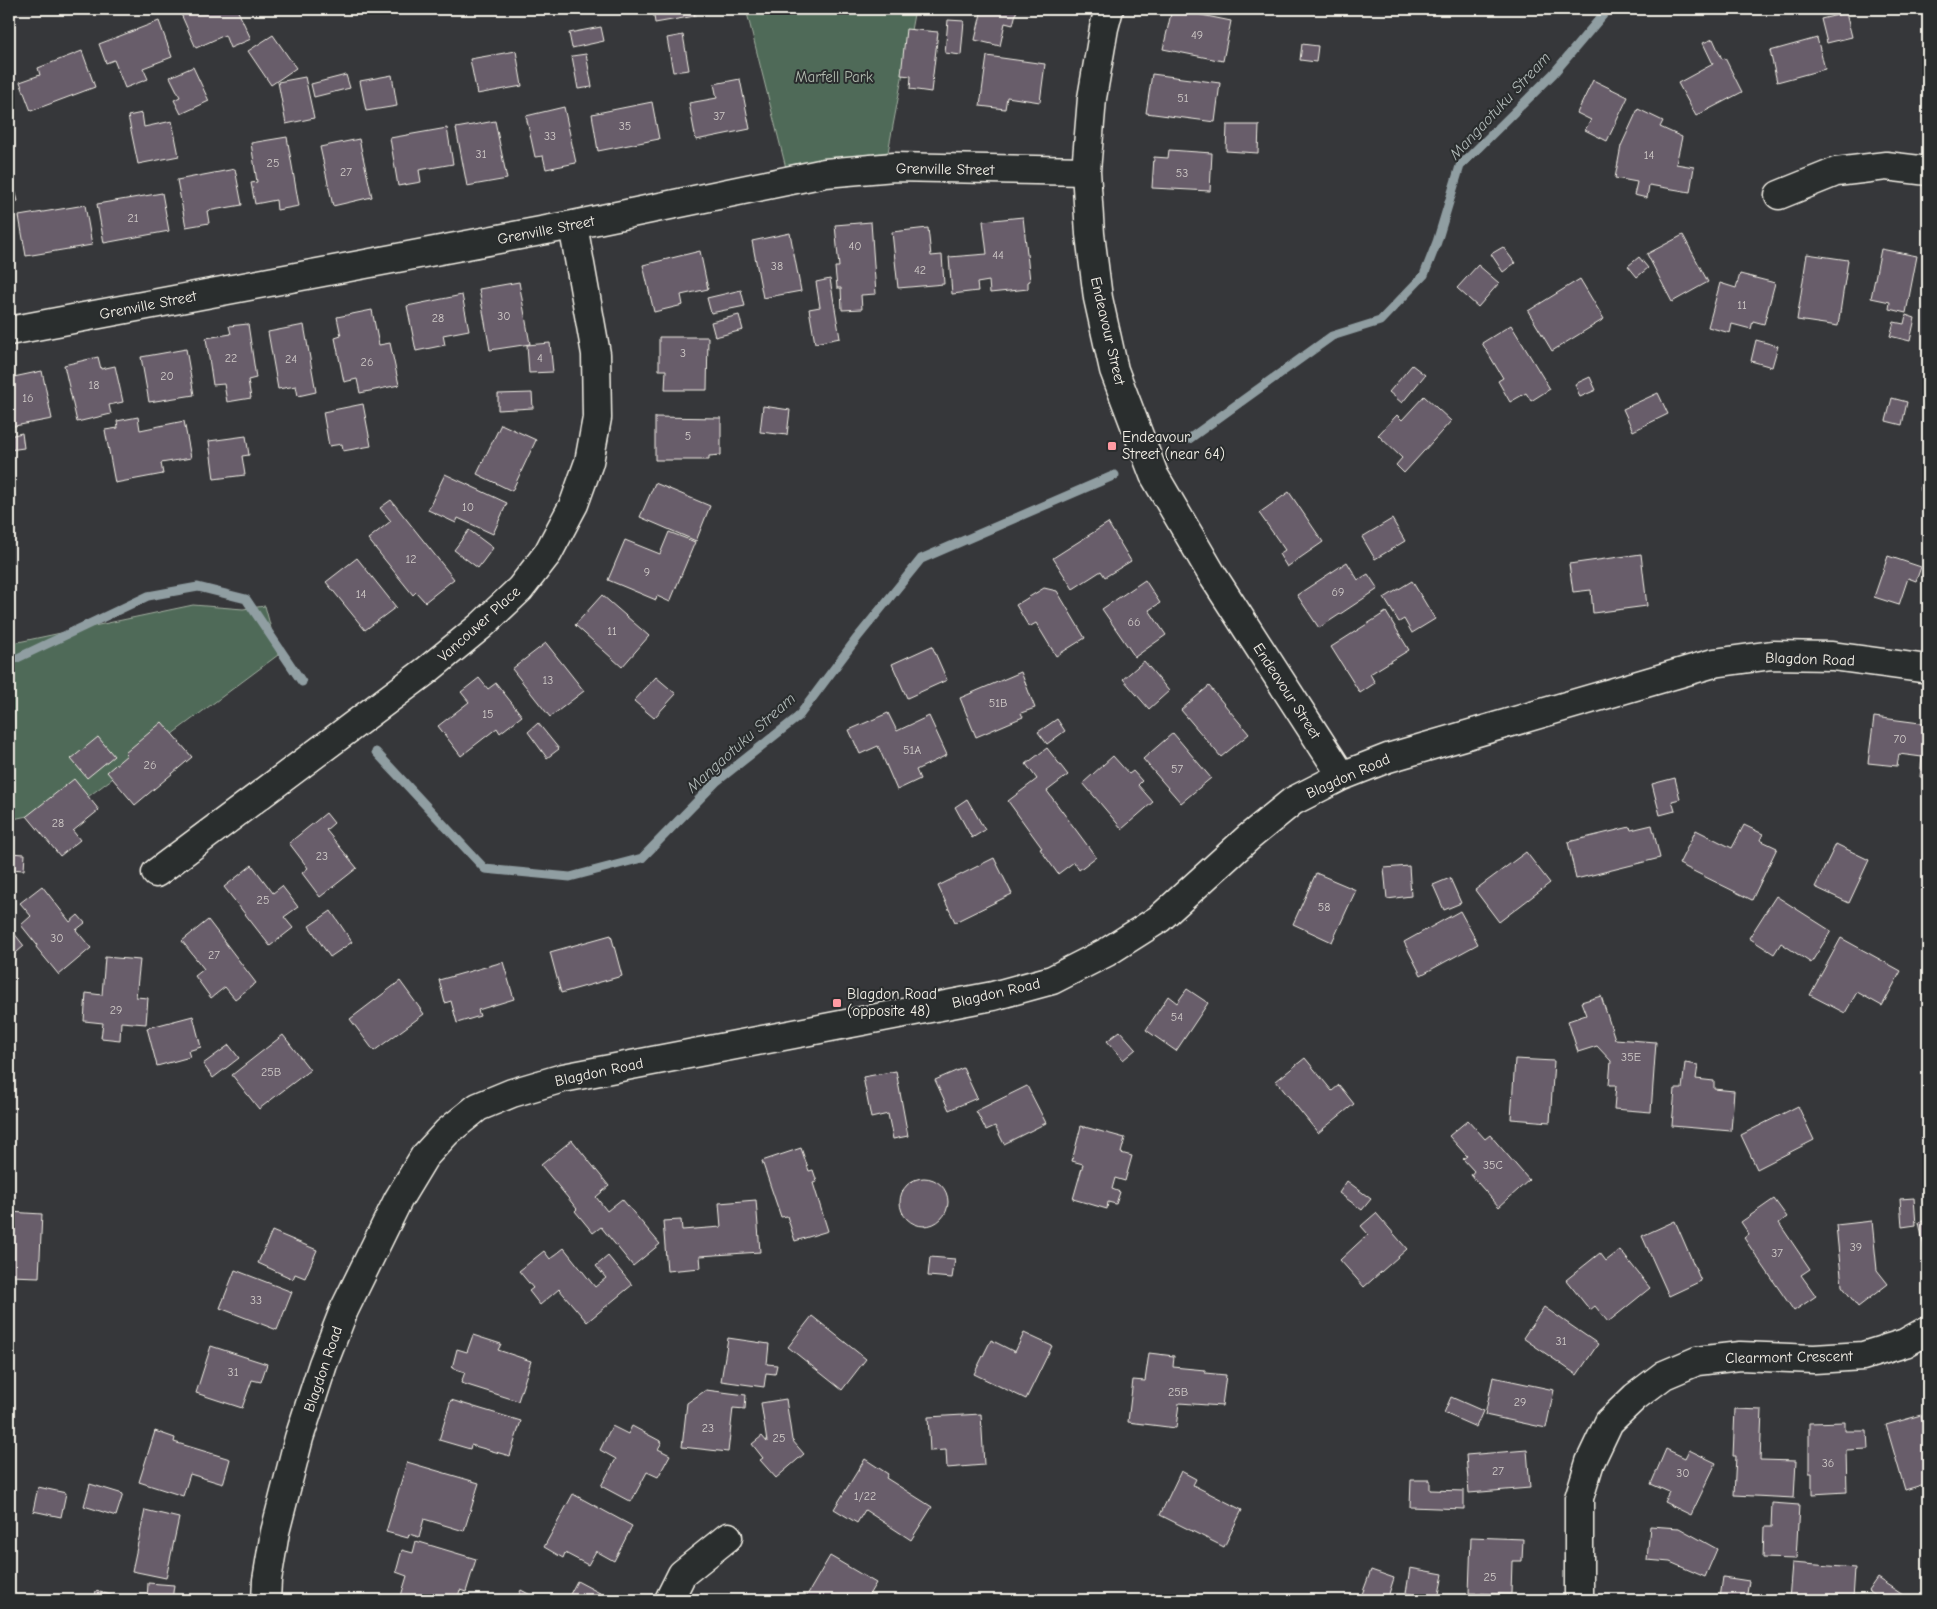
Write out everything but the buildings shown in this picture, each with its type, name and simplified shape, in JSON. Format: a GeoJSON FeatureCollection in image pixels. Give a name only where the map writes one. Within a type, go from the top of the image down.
{"type":"FeatureCollection","features":[{"type":"Feature","properties":{"kind":"street","name":"Endeavour Street"},"geometry":{"type":"LineString","coordinates":[[1109,9],[1092,98],[1086,171],[1090,234],[1098,298],[1114,370],[1154,475],[1213,576],[1342,776]]}},
{"type":"Feature","properties":{"kind":"street"},"geometry":{"type":"LineString","coordinates":[[1780,195],[1836,172],[1886,166],[1928,171]]}},
{"type":"Feature","properties":{"kind":"street","name":"Grenville Street"},"geometry":{"type":"LineString","coordinates":[[9,331],[573,225],[825,173],[894,167],[1086,171]]}},
{"type":"Feature","properties":{"kind":"street","name":"Vancouver Place"},"geometry":{"type":"LineString","coordinates":[[156,873],[426,671],[482,625],[520,589],[548,553],[574,504],[586,471],[597,418],[596,354],[573,225]]}},
{"type":"Feature","properties":{"kind":"street","name":"Blagdon Road"},"geometry":{"type":"LineString","coordinates":[[266,1600],[267,1580],[275,1532],[299,1438],[323,1364],[344,1310],[398,1200],[424,1157],[447,1132],[478,1107],[512,1093],[563,1078],[993,996],[1052,980],[1107,952],[1159,919],[1249,837],[1293,801],[1342,776],[1388,758],[1714,663],[1772,655],[1832,656],[1928,669]]}},
{"type":"Feature","properties":{"kind":"street","name":"Clearmont Crescent"},"geometry":{"type":"LineString","coordinates":[[1579,1600],[1579,1498],[1590,1462],[1609,1422],[1635,1396],[1664,1375],[1697,1361],[1740,1356],[1814,1359],[1863,1356],[1905,1343],[1928,1330]]}},
{"type":"Feature","properties":{"kind":"street"},"geometry":{"type":"LineString","coordinates":[[668,1600],[682,1574],[728,1537]]}},
{"type":"Feature","properties":{"kind":"green space","name":"Marfell Park"},"geometry":{"type":"Polygon","coordinates":[[[746,9],[915,9],[888,152],[786,168],[746,9]]]}},
{"type":"Feature","properties":{"kind":"green space"},"geometry":{"type":"Polygon","coordinates":[[[193,605],[243,609],[265,606],[278,655],[77,805],[9,820],[9,644],[193,605]]]}},
{"type":"Feature","properties":{"kind":"waterway","name":"Mangaotuku Stream"},"geometry":{"type":"LineString","coordinates":[[1189,439],[1332,336],[1380,321],[1424,275],[1437,242],[1460,166],[1553,74],[1608,9]]}},
{"type":"Feature","properties":{"kind":"waterway","name":"Mangaotuku Stream"},"geometry":{"type":"LineString","coordinates":[[376,752],[485,869],[570,877],[642,858],[716,782],[798,717],[857,638],[921,559],[1115,475]]}},
{"type":"Feature","properties":{"kind":"waterway","name":"Mangaotuku Stream"},"geometry":{"type":"LineString","coordinates":[[9,662],[148,596],[198,587],[246,599],[302,682]]}},
{"type":"Feature","properties":{"kind":"place","name":"Endeavour Street (near 64)"},"geometry":{"type":"Point","coordinates":[1112,446]}},
{"type":"Feature","properties":{"kind":"place","name":"Blagdon Road (opposite 48)"},"geometry":{"type":"Point","coordinates":[837,1003]}}]}
